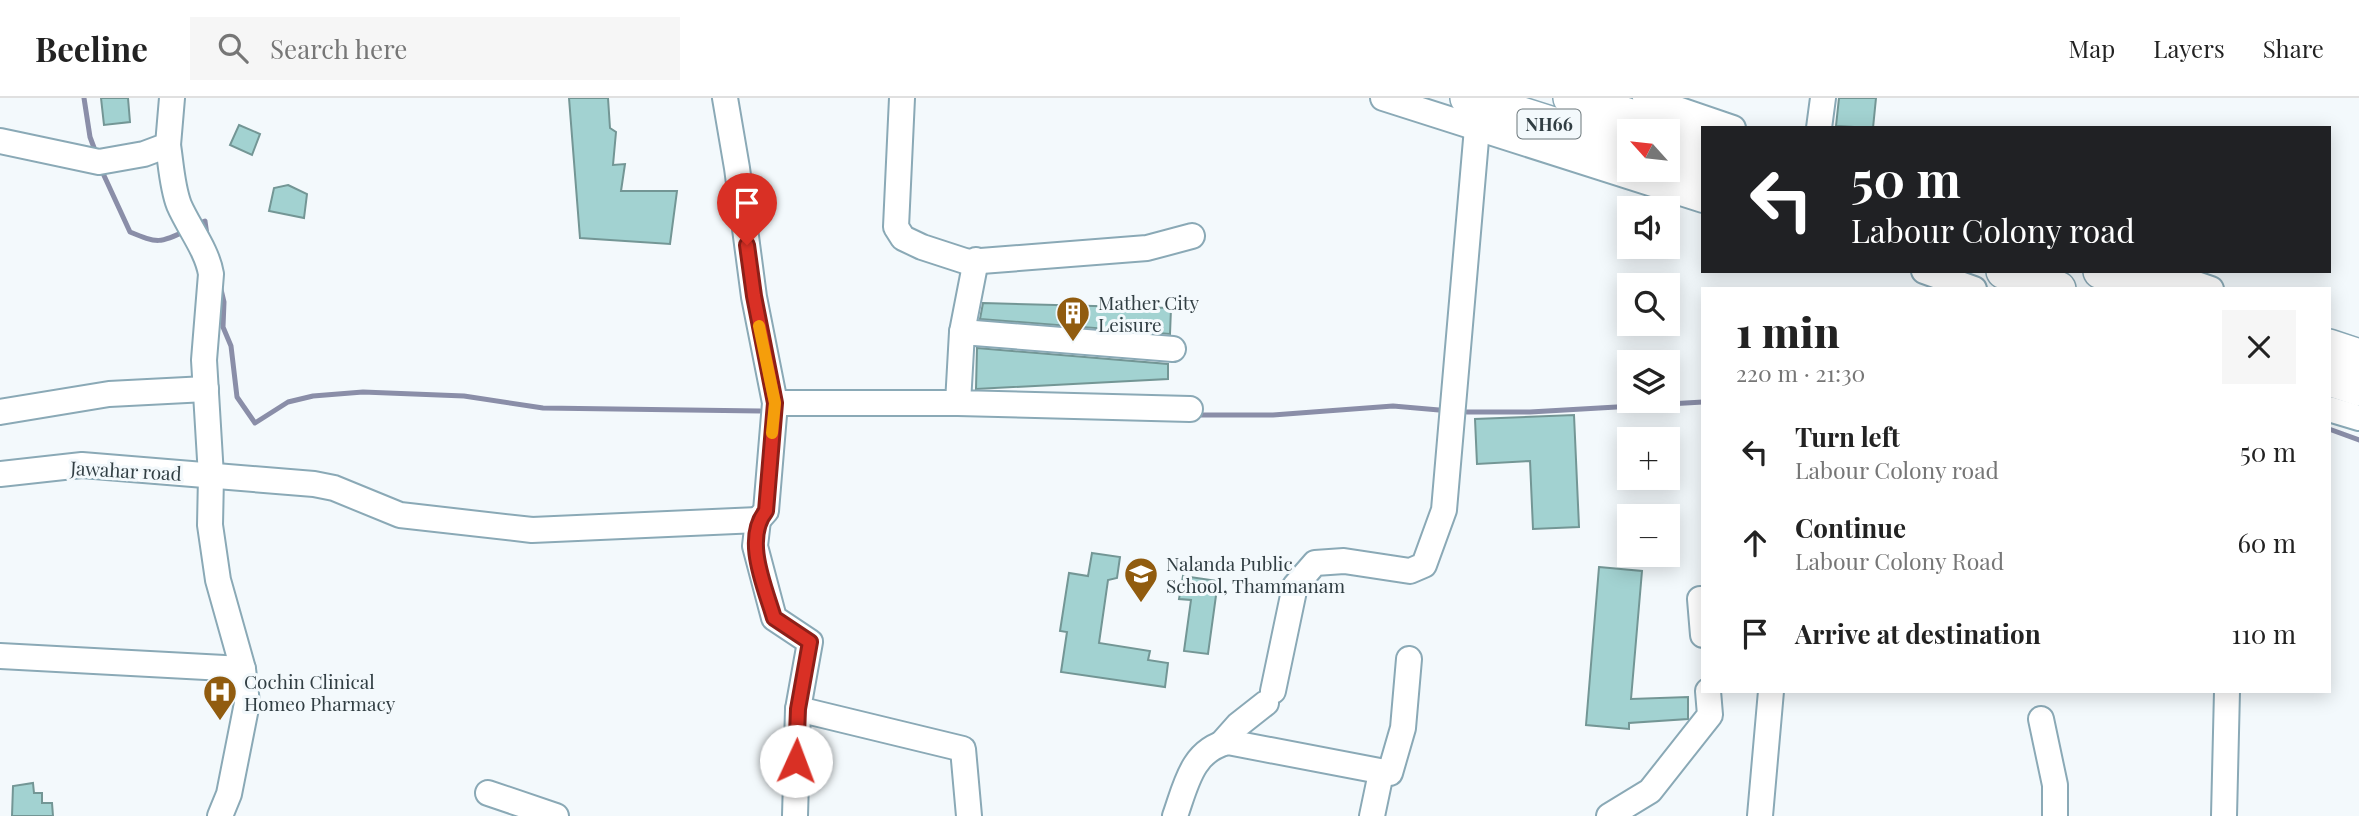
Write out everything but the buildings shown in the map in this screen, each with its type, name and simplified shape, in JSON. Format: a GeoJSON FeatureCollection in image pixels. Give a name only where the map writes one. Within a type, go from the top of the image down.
{"type":"FeatureCollection","features":[{"type":"Feature","properties":{"kind":"highway","name":"NH66"},"geometry":{"type":"LineString","coordinates":[[1571,98],[1701,139]]}},
{"type":"Feature","properties":{"kind":"highway","name":"NH66"},"geometry":{"type":"LineString","coordinates":[[1472,113],[1617,146]]}},
{"type":"Feature","properties":{"kind":"highway"},"geometry":{"type":"LineString","coordinates":[[1680,166],[1701,172]]}},
{"type":"Feature","properties":{"kind":"highway"},"geometry":{"type":"LineString","coordinates":[[2010,273],[2052,287]]}},
{"type":"Feature","properties":{"kind":"highway"},"geometry":{"type":"LineString","coordinates":[[2107,273],[2148,287]]}},
{"type":"Feature","properties":{"kind":"highway"},"geometry":{"type":"LineString","coordinates":[[2331,348],[2359,357]]}},
{"type":"Feature","properties":{"kind":"highway"},"geometry":{"type":"LineString","coordinates":[[2331,379],[2359,388]]}},
{"type":"Feature","properties":{"kind":"street"},"geometry":{"type":"LineString","coordinates":[[172,98],[168,145],[177,201],[209,261],[211,274],[204,360],[211,525],[218,580],[243,669],[247,703],[229,794],[220,816]]}},
{"type":"Feature","properties":{"kind":"street"},"geometry":{"type":"LineString","coordinates":[[724,98],[737,168],[754,296],[775,403],[766,511],[758,520],[755,546],[774,618],[810,642],[798,709],[795,816]]}},
{"type":"Feature","properties":{"kind":"street"},"geometry":{"type":"LineString","coordinates":[[902,98],[896,228],[902,238],[968,262],[1147,248],[1192,236]]}},
{"type":"Feature","properties":{"kind":"street"},"geometry":{"type":"LineString","coordinates":[[1383,98],[1472,113],[1701,199]]}},
{"type":"Feature","properties":{"kind":"street"},"geometry":{"type":"LineString","coordinates":[[1645,98],[1727,126]]}},
{"type":"Feature","properties":{"kind":"street"},"geometry":{"type":"LineString","coordinates":[[1818,126],[1824,98]]}},
{"type":"Feature","properties":{"kind":"street"},"geometry":{"type":"LineString","coordinates":[[1222,743],[1270,697],[1294,586],[1315,563],[1344,561],[1410,570],[1424,565],[1444,510],[1472,113]]}},
{"type":"Feature","properties":{"kind":"street"},"geometry":{"type":"LineString","coordinates":[[0,141],[93,160],[144,154],[168,145]]}},
{"type":"Feature","properties":{"kind":"street"},"geometry":{"type":"LineString","coordinates":[[958,403],[962,332],[976,260]]}},
{"type":"Feature","properties":{"kind":"street"},"geometry":{"type":"LineString","coordinates":[[1930,273],[1968,287]]}},
{"type":"Feature","properties":{"kind":"street"},"geometry":{"type":"LineString","coordinates":[[2165,273],[2205,287]]}},
{"type":"Feature","properties":{"kind":"street"},"geometry":{"type":"LineString","coordinates":[[2331,330],[2359,339]]}},
{"type":"Feature","properties":{"kind":"street"},"geometry":{"type":"LineString","coordinates":[[962,332],[1173,349]]}},
{"type":"Feature","properties":{"kind":"street"},"geometry":{"type":"LineString","coordinates":[[0,412],[109,394],[206,389]]}},
{"type":"Feature","properties":{"kind":"street"},"geometry":{"type":"LineString","coordinates":[[775,403],[958,403],[1190,409]]}},
{"type":"Feature","properties":{"kind":"street"},"geometry":{"type":"LineString","coordinates":[[2331,410],[2359,418]]}},
{"type":"Feature","properties":{"kind":"street","name":"Jawahar road"},"geometry":{"type":"LineString","coordinates":[[0,474],[82,465],[314,484],[334,488],[400,515],[533,530],[758,520]]}},
{"type":"Feature","properties":{"kind":"street"},"geometry":{"type":"LineString","coordinates":[[0,656],[243,669]]}},
{"type":"Feature","properties":{"kind":"street"},"geometry":{"type":"LineString","coordinates":[[1175,816],[1188,779],[1199,758],[1213,745],[1222,743],[1390,773],[1394,767],[1403,728],[1409,659]]}},
{"type":"Feature","properties":{"kind":"street"},"geometry":{"type":"LineString","coordinates":[[1609,816],[1650,791],[1710,715],[1708,693]]}},
{"type":"Feature","properties":{"kind":"street"},"geometry":{"type":"LineString","coordinates":[[1760,816],[1771,693]]}},
{"type":"Feature","properties":{"kind":"street"},"geometry":{"type":"LineString","coordinates":[[2224,816],[2227,693]]}},
{"type":"Feature","properties":{"kind":"street"},"geometry":{"type":"LineString","coordinates":[[798,709],[963,749],[969,816]]}},
{"type":"Feature","properties":{"kind":"street"},"geometry":{"type":"LineString","coordinates":[[2040,719],[2055,785],[2054,816]]}},
{"type":"Feature","properties":{"kind":"street"},"geometry":{"type":"LineString","coordinates":[[1372,816],[1381,773]]}},
{"type":"Feature","properties":{"kind":"street"},"geometry":{"type":"LineString","coordinates":[[488,793],[542,814]]}},
{"type":"Feature","properties":{"kind":"waterway"},"geometry":{"type":"LineString","coordinates":[[84,98],[90,137],[96,153]]}},
{"type":"Feature","properties":{"kind":"waterway"},"geometry":{"type":"LineString","coordinates":[[101,169],[130,232],[146,238],[164,240],[187,230]]}},
{"type":"Feature","properties":{"kind":"waterway"},"geometry":{"type":"LineString","coordinates":[[198,224],[205,221],[207,235]]}},
{"type":"Feature","properties":{"kind":"waterway"},"geometry":{"type":"LineString","coordinates":[[220,285],[224,302],[223,327],[231,346],[237,397],[255,423],[288,402],[313,396],[363,392],[464,396],[543,408],[760,411]]}},
{"type":"Feature","properties":{"kind":"waterway"},"geometry":{"type":"LineString","coordinates":[[1467,412],[1530,412],[1701,402]]}},
{"type":"Feature","properties":{"kind":"waterway"},"geometry":{"type":"LineString","coordinates":[[1193,415],[1273,415],[1393,406],[1439,410]]}},
{"type":"Feature","properties":{"kind":"waterway"},"geometry":{"type":"LineString","coordinates":[[2331,430],[2359,440]]}},
{"type":"Feature","properties":{"kind":"slow traffic"},"geometry":{"type":"LineString","coordinates":[[759,326],[775,403],[772,433]]}},
{"type":"Feature","properties":{"kind":"place","name":"Mather City Leisure"},"geometry":{"type":"Point","coordinates":[1073,343]}},
{"type":"Feature","properties":{"kind":"place","name":"Nalanda Public School, Thammanam"},"geometry":{"type":"Point","coordinates":[1141,604]}},
{"type":"Feature","properties":{"kind":"place","name":"Cochin Clinical Homeo Pharmacy"},"geometry":{"type":"Point","coordinates":[220,722]}},
{"type":"Feature","properties":{"kind":"route"},"geometry":{"type":"LineString","coordinates":[[747,245],[775,403],[766,511],[758,520],[755,546],[774,618],[810,642],[798,709],[796,761]]}}]}
